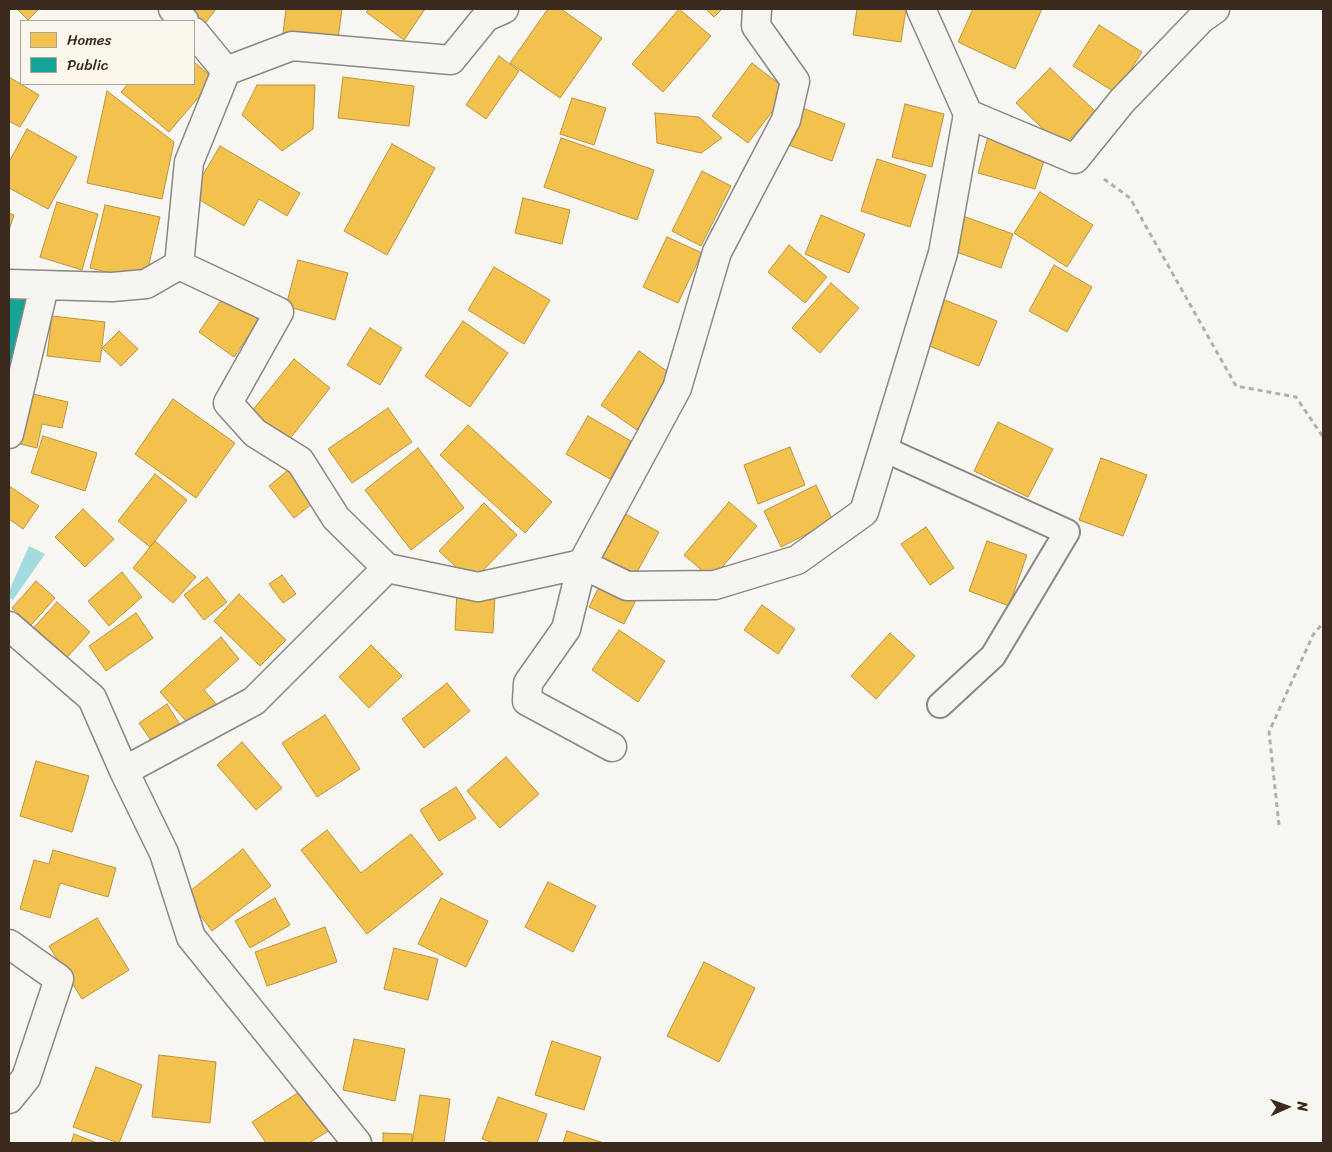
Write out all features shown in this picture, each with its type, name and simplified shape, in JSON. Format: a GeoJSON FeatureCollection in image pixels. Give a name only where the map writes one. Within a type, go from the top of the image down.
{"type":"FeatureCollection","features":[{"type":"Feature","properties":{"kind":"street"},"geometry":{"type":"LineString","coordinates":[[174,9],[183,20]]}},
{"type":"Feature","properties":{"kind":"street"},"geometry":{"type":"LineString","coordinates":[[612,747],[527,701],[528,683],[566,629],[582,564],[677,388],[717,252],[786,120],[795,81],[756,26],[756,9]]}},
{"type":"Feature","properties":{"kind":"street"},"geometry":{"type":"LineString","coordinates":[[179,265],[279,312],[228,403],[255,433],[300,461],[336,518],[387,568],[478,587],[582,564],[627,586],[715,585],[797,560],[864,512],[943,253],[968,114],[921,9]]}},
{"type":"Feature","properties":{"kind":"street"},"geometry":{"type":"LineString","coordinates":[[968,114],[1075,159],[1122,101],[1200,19],[1215,9]]}},
{"type":"Feature","properties":{"kind":"street"},"geometry":{"type":"LineString","coordinates":[[179,265],[189,162],[226,70],[292,46],[452,60],[491,11]]}},
{"type":"Feature","properties":{"kind":"street"},"geometry":{"type":"LineString","coordinates":[[195,33],[226,70]]}},
{"type":"Feature","properties":{"kind":"street"},"geometry":{"type":"LineString","coordinates":[[9,284],[44,287],[112,287],[146,284],[179,265]]}},
{"type":"Feature","properties":{"kind":"street"},"geometry":{"type":"LineString","coordinates":[[9,434],[44,287]]}},
{"type":"Feature","properties":{"kind":"street"},"geometry":{"type":"LineString","coordinates":[[124,771],[254,701],[387,568]]}},
{"type":"Feature","properties":{"kind":"street"},"geometry":{"type":"LineString","coordinates":[[9,626],[92,698],[124,771],[164,853],[191,937],[357,1143]]}},
{"type":"Feature","properties":{"kind":"street"},"geometry":{"type":"LineString","coordinates":[[9,944],[59,979],[26,1078],[9,1099]]}},
{"type":"Feature","properties":{"kind":"lane"},"geometry":{"type":"LineString","coordinates":[[884,449],[1067,532],[992,656],[940,704]]}},
{"type":"Feature","properties":{"kind":"path"},"geometry":{"type":"LineString","coordinates":[[1075,159],[1130,198],[1236,386],[1296,397],[1323,437]]}},
{"type":"Feature","properties":{"kind":"path"},"geometry":{"type":"LineString","coordinates":[[1279,825],[1269,732],[1312,635],[1323,623]]}},
{"type":"Feature","properties":{"kind":"water"},"geometry":{"type":"Polygon","coordinates":[[[29,546],[45,554],[13,600],[9,597],[9,591],[29,546]]]}},
{"type":"Feature","properties":{"kind":"building: Homes"},"geometry":{"type":"Polygon","coordinates":[[[17,9],[39,9],[28,20],[17,9]]]}},
{"type":"Feature","properties":{"kind":"building: Homes"},"geometry":{"type":"Polygon","coordinates":[[[182,9],[216,9],[204,25],[182,9]]]}},
{"type":"Feature","properties":{"kind":"building: Homes"},"geometry":{"type":"Polygon","coordinates":[[[286,9],[342,9],[338,39],[283,33],[286,9]]]}},
{"type":"Feature","properties":{"kind":"building: Homes"},"geometry":{"type":"Polygon","coordinates":[[[369,9],[425,9],[404,40],[366,12],[369,9]]]}},
{"type":"Feature","properties":{"kind":"building: Homes"},"geometry":{"type":"Polygon","coordinates":[[[548,9],[561,9],[602,38],[560,98],[510,63],[548,9]]]}},
{"type":"Feature","properties":{"kind":"building: Homes"},"geometry":{"type":"Polygon","coordinates":[[[679,9],[711,36],[663,92],[632,64],[679,9]]]}},
{"type":"Feature","properties":{"kind":"building: Homes"},"geometry":{"type":"Polygon","coordinates":[[[706,9],[722,9],[714,17],[706,9]]]}},
{"type":"Feature","properties":{"kind":"building: Homes"},"geometry":{"type":"Polygon","coordinates":[[[857,9],[906,9],[901,42],[853,35],[857,9]]]}},
{"type":"Feature","properties":{"kind":"building: Homes"},"geometry":{"type":"Polygon","coordinates":[[[973,9],[1042,9],[1015,69],[958,42],[973,9]]]}},
{"type":"Feature","properties":{"kind":"building: Homes"},"geometry":{"type":"Polygon","coordinates":[[[1099,25],[1142,52],[1116,93],[1073,66],[1099,25]]]}},
{"type":"Feature","properties":{"kind":"building: Homes"},"geometry":{"type":"Polygon","coordinates":[[[499,56],[519,71],[486,119],[466,105],[499,56]]]}},
{"type":"Feature","properties":{"kind":"building: Homes"},"geometry":{"type":"Polygon","coordinates":[[[195,63],[214,79],[169,132],[121,92],[127,85],[195,85],[195,63]]]}},
{"type":"Feature","properties":{"kind":"building: Homes"},"geometry":{"type":"Polygon","coordinates":[[[752,63],[788,91],[748,143],[712,116],[752,63]]]}},
{"type":"Feature","properties":{"kind":"building: Homes"},"geometry":{"type":"Polygon","coordinates":[[[1050,68],[1096,112],[1062,147],[1016,103],[1050,68]]]}},
{"type":"Feature","properties":{"kind":"building: Homes"},"geometry":{"type":"Polygon","coordinates":[[[9,77],[39,95],[20,127],[9,121],[9,77]]]}},
{"type":"Feature","properties":{"kind":"building: Homes"},"geometry":{"type":"Polygon","coordinates":[[[343,77],[414,86],[409,126],[338,118],[343,77]]]}},
{"type":"Feature","properties":{"kind":"building: Homes"},"geometry":{"type":"Polygon","coordinates":[[[257,85],[315,85],[313,129],[282,151],[242,115],[257,85]]]}},
{"type":"Feature","properties":{"kind":"building: Homes"},"geometry":{"type":"Polygon","coordinates":[[[107,91],[174,142],[162,199],[87,183],[107,91]]]}},
{"type":"Feature","properties":{"kind":"building: Homes"},"geometry":{"type":"Polygon","coordinates":[[[572,98],[606,108],[594,145],[560,134],[572,98]]]}},
{"type":"Feature","properties":{"kind":"building: Homes"},"geometry":{"type":"Polygon","coordinates":[[[905,104],[944,114],[932,167],[892,157],[905,104]]]}},
{"type":"Feature","properties":{"kind":"building: Homes"},"geometry":{"type":"Polygon","coordinates":[[[800,107],[845,124],[832,161],[786,144],[800,107]]]}},
{"type":"Feature","properties":{"kind":"building: Homes"},"geometry":{"type":"Polygon","coordinates":[[[655,113],[699,117],[722,138],[701,153],[657,143],[655,113]]]}},
{"type":"Feature","properties":{"kind":"building: Homes"},"geometry":{"type":"Polygon","coordinates":[[[27,129],[77,157],[48,209],[9,188],[9,162],[27,129]]]}},
{"type":"Feature","properties":{"kind":"building: Homes"},"geometry":{"type":"Polygon","coordinates":[[[988,137],[1046,154],[1035,189],[978,173],[988,137]]]}},
{"type":"Feature","properties":{"kind":"building: Homes"},"geometry":{"type":"Polygon","coordinates":[[[561,138],[654,170],[637,220],[544,187],[561,138]]]}},
{"type":"Feature","properties":{"kind":"building: Homes"},"geometry":{"type":"Polygon","coordinates":[[[392,144],[435,168],[387,255],[344,231],[392,144]]]}},
{"type":"Feature","properties":{"kind":"building: Homes"},"geometry":{"type":"Polygon","coordinates":[[[220,146],[300,193],[287,216],[259,199],[244,226],[191,195],[220,146]]]}},
{"type":"Feature","properties":{"kind":"building: Homes"},"geometry":{"type":"Polygon","coordinates":[[[877,159],[926,175],[910,227],[861,211],[877,159]]]}},
{"type":"Feature","properties":{"kind":"building: Homes"},"geometry":{"type":"Polygon","coordinates":[[[702,171],[731,186],[701,246],[672,231],[702,171]]]}},
{"type":"Feature","properties":{"kind":"building: Homes"},"geometry":{"type":"Polygon","coordinates":[[[1040,192],[1093,225],[1067,267],[1014,233],[1040,192]]]}},
{"type":"Feature","properties":{"kind":"building: Homes"},"geometry":{"type":"Polygon","coordinates":[[[523,198],[570,210],[562,244],[515,233],[523,198]]]}},
{"type":"Feature","properties":{"kind":"building: Homes"},"geometry":{"type":"Polygon","coordinates":[[[57,202],[98,214],[82,270],[40,257],[57,202]]]}},
{"type":"Feature","properties":{"kind":"building: Homes"},"geometry":{"type":"Polygon","coordinates":[[[105,205],[160,217],[145,281],[90,268],[105,205]]]}},
{"type":"Feature","properties":{"kind":"building: Homes"},"geometry":{"type":"Polygon","coordinates":[[[9,213],[14,215],[9,230],[9,213]]]}},
{"type":"Feature","properties":{"kind":"building: Homes"},"geometry":{"type":"Polygon","coordinates":[[[821,215],[865,234],[849,273],[805,254],[821,215]]]}},
{"type":"Feature","properties":{"kind":"building: Homes"},"geometry":{"type":"Polygon","coordinates":[[[963,216],[1013,234],[1001,268],[951,250],[963,216]]]}},
{"type":"Feature","properties":{"kind":"building: Homes"},"geometry":{"type":"Polygon","coordinates":[[[667,237],[702,253],[678,303],[643,287],[667,237]]]}},
{"type":"Feature","properties":{"kind":"building: Homes"},"geometry":{"type":"Polygon","coordinates":[[[789,245],[827,277],[805,303],[768,272],[789,245]]]}},
{"type":"Feature","properties":{"kind":"building: Homes"},"geometry":{"type":"Polygon","coordinates":[[[298,260],[348,273],[335,320],[286,306],[298,260]]]}},
{"type":"Feature","properties":{"kind":"building: Homes"},"geometry":{"type":"Polygon","coordinates":[[[1054,265],[1092,287],[1067,332],[1029,311],[1054,265]]]}},
{"type":"Feature","properties":{"kind":"building: Homes"},"geometry":{"type":"Polygon","coordinates":[[[494,267],[550,300],[524,344],[468,310],[494,267]]]}},
{"type":"Feature","properties":{"kind":"building: Homes"},"geometry":{"type":"Polygon","coordinates":[[[831,283],[859,308],[820,353],[792,328],[831,283]]]}},
{"type":"Feature","properties":{"kind":"building: Homes"},"geometry":{"type":"Polygon","coordinates":[[[224,296],[259,320],[234,357],[199,332],[224,296]]]}},
{"type":"Feature","properties":{"kind":"building: Homes"},"geometry":{"type":"Polygon","coordinates":[[[940,298],[997,321],[979,366],[922,343],[940,298]]]}},
{"type":"Feature","properties":{"kind":"building: Homes"},"geometry":{"type":"Polygon","coordinates":[[[52,316],[105,322],[100,362],[47,356],[52,316]]]}},
{"type":"Feature","properties":{"kind":"building: Homes"},"geometry":{"type":"Polygon","coordinates":[[[463,321],[508,353],[470,407],[425,376],[463,321]]]}},
{"type":"Feature","properties":{"kind":"building: Homes"},"geometry":{"type":"Polygon","coordinates":[[[370,328],[402,348],[380,385],[347,365],[370,328]]]}},
{"type":"Feature","properties":{"kind":"building: Homes"},"geometry":{"type":"Polygon","coordinates":[[[119,331],[138,349],[121,366],[102,348],[119,331]]]}},
{"type":"Feature","properties":{"kind":"building: Homes"},"geometry":{"type":"Polygon","coordinates":[[[639,351],[675,377],[637,430],[601,405],[639,351]]]}},
{"type":"Feature","properties":{"kind":"building: Homes"},"geometry":{"type":"Polygon","coordinates":[[[294,359],[330,388],[285,445],[248,416],[294,359]]]}},
{"type":"Feature","properties":{"kind":"building: Homes"},"geometry":{"type":"Polygon","coordinates":[[[24,392],[68,402],[62,428],[42,424],[37,448],[12,442],[24,392]]]}},
{"type":"Feature","properties":{"kind":"building: Homes"},"geometry":{"type":"Polygon","coordinates":[[[173,399],[235,443],[196,498],[135,454],[173,399]]]}},
{"type":"Feature","properties":{"kind":"building: Homes"},"geometry":{"type":"Polygon","coordinates":[[[388,408],[412,442],[352,483],[328,449],[388,408]]]}},
{"type":"Feature","properties":{"kind":"building: Homes"},"geometry":{"type":"Polygon","coordinates":[[[588,416],[631,441],[610,479],[566,454],[588,416]]]}},
{"type":"Feature","properties":{"kind":"building: Homes"},"geometry":{"type":"Polygon","coordinates":[[[998,422],[1053,449],[1028,497],[974,471],[998,422]]]}},
{"type":"Feature","properties":{"kind":"building: Homes"},"geometry":{"type":"Polygon","coordinates":[[[468,425],[552,502],[525,533],[440,455],[468,425]]]}},
{"type":"Feature","properties":{"kind":"building: Homes"},"geometry":{"type":"Polygon","coordinates":[[[43,436],[97,453],[85,491],[31,473],[43,436]]]}},
{"type":"Feature","properties":{"kind":"building: Homes"},"geometry":{"type":"Polygon","coordinates":[[[790,447],[805,485],[758,504],[744,465],[790,447]]]}},
{"type":"Feature","properties":{"kind":"building: Homes"},"geometry":{"type":"Polygon","coordinates":[[[418,448],[464,508],[411,550],[365,490],[418,448]]]}},
{"type":"Feature","properties":{"kind":"building: Homes"},"geometry":{"type":"Polygon","coordinates":[[[1101,458],[1147,475],[1123,536],[1079,520],[1101,458]]]}},
{"type":"Feature","properties":{"kind":"building: Homes"},"geometry":{"type":"Polygon","coordinates":[[[292,467],[317,500],[294,518],[269,486],[292,467]]]}},
{"type":"Feature","properties":{"kind":"building: Homes"},"geometry":{"type":"Polygon","coordinates":[[[155,474],[187,500],[150,547],[118,521],[155,474]]]}},
{"type":"Feature","properties":{"kind":"building: Homes"},"geometry":{"type":"Polygon","coordinates":[[[816,485],[833,521],[781,547],[764,511],[816,485]]]}},
{"type":"Feature","properties":{"kind":"building: Homes"},"geometry":{"type":"Polygon","coordinates":[[[9,486],[39,506],[23,529],[9,519],[9,486]]]}},
{"type":"Feature","properties":{"kind":"building: Homes"},"geometry":{"type":"Polygon","coordinates":[[[729,502],[757,526],[712,579],[684,555],[729,502]]]}},
{"type":"Feature","properties":{"kind":"building: Homes"},"geometry":{"type":"Polygon","coordinates":[[[484,503],[517,535],[472,582],[439,551],[484,503]]]}},
{"type":"Feature","properties":{"kind":"building: Homes"},"geometry":{"type":"Polygon","coordinates":[[[83,509],[114,539],[85,567],[55,537],[83,509]]]}},
{"type":"Feature","properties":{"kind":"building: Homes"},"geometry":{"type":"Polygon","coordinates":[[[618,510],[659,532],[631,583],[591,561],[618,510]]]}},
{"type":"Feature","properties":{"kind":"building: Homes"},"geometry":{"type":"Polygon","coordinates":[[[926,527],[954,568],[930,585],[901,544],[926,527]]]}},
{"type":"Feature","properties":{"kind":"building: Homes"},"geometry":{"type":"Polygon","coordinates":[[[155,541],[196,577],[173,603],[133,568],[155,541]]]}},
{"type":"Feature","properties":{"kind":"building: Homes"},"geometry":{"type":"Polygon","coordinates":[[[987,541],[1027,555],[1009,606],[969,591],[987,541]]]}},
{"type":"Feature","properties":{"kind":"building: Homes"},"geometry":{"type":"Polygon","coordinates":[[[122,572],[142,597],[109,626],[88,601],[122,572]]]}},
{"type":"Feature","properties":{"kind":"building: Homes"},"geometry":{"type":"Polygon","coordinates":[[[282,575],[296,594],[283,603],[269,584],[282,575]]]}},
{"type":"Feature","properties":{"kind":"building: Homes"},"geometry":{"type":"Polygon","coordinates":[[[207,577],[227,602],[204,620],[184,595],[207,577]]]}},
{"type":"Feature","properties":{"kind":"building: Homes"},"geometry":{"type":"Polygon","coordinates":[[[603,579],[638,596],[624,624],[589,607],[603,579]]]}},
{"type":"Feature","properties":{"kind":"building: Homes"},"geometry":{"type":"Polygon","coordinates":[[[36,581],[55,598],[31,625],[12,608],[36,581]]]}},
{"type":"Feature","properties":{"kind":"building: Homes"},"geometry":{"type":"Polygon","coordinates":[[[457,591],[495,594],[493,633],[455,630],[457,591]]]}},
{"type":"Feature","properties":{"kind":"building: Homes"},"geometry":{"type":"Polygon","coordinates":[[[239,594],[286,640],[260,666],[214,621],[239,594]]]}},
{"type":"Feature","properties":{"kind":"building: Homes"},"geometry":{"type":"Polygon","coordinates":[[[57,602],[90,632],[61,664],[28,634],[57,602]]]}},
{"type":"Feature","properties":{"kind":"building: Homes"},"geometry":{"type":"Polygon","coordinates":[[[762,605],[795,629],[778,654],[744,630],[762,605]]]}},
{"type":"Feature","properties":{"kind":"building: Homes"},"geometry":{"type":"Polygon","coordinates":[[[136,613],[153,638],[106,671],[89,646],[136,613]]]}},
{"type":"Feature","properties":{"kind":"building: Homes"},"geometry":{"type":"Polygon","coordinates":[[[619,630],[665,661],[638,702],[592,670],[619,630]]]}},
{"type":"Feature","properties":{"kind":"building: Homes"},"geometry":{"type":"Polygon","coordinates":[[[890,633],[915,656],[876,699],[851,676],[890,633]]]}},
{"type":"Feature","properties":{"kind":"building: Homes"},"geometry":{"type":"Polygon","coordinates":[[[221,637],[239,659],[204,690],[218,706],[193,729],[160,692],[221,637]]]}},
{"type":"Feature","properties":{"kind":"building: Homes"},"geometry":{"type":"Polygon","coordinates":[[[371,645],[402,676],[369,708],[339,677],[371,645]]]}},
{"type":"Feature","properties":{"kind":"building: Homes"},"geometry":{"type":"Polygon","coordinates":[[[447,683],[470,711],[424,748],[402,719],[447,683]]]}},
{"type":"Feature","properties":{"kind":"building: Homes"},"geometry":{"type":"Polygon","coordinates":[[[167,704],[184,731],[157,749],[139,723],[167,704]]]}},
{"type":"Feature","properties":{"kind":"building: Homes"},"geometry":{"type":"Polygon","coordinates":[[[325,715],[360,769],[317,797],[282,743],[325,715]]]}},
{"type":"Feature","properties":{"kind":"building: Homes"},"geometry":{"type":"Polygon","coordinates":[[[242,742],[282,788],[256,810],[217,765],[242,742]]]}},
{"type":"Feature","properties":{"kind":"building: Homes"},"geometry":{"type":"Polygon","coordinates":[[[506,757],[539,794],[500,828],[467,791],[506,757]]]}},
{"type":"Feature","properties":{"kind":"building: Homes"},"geometry":{"type":"Polygon","coordinates":[[[36,761],[89,776],[72,832],[20,816],[36,761]]]}},
{"type":"Feature","properties":{"kind":"building: Homes"},"geometry":{"type":"Polygon","coordinates":[[[456,787],[476,818],[439,841],[420,810],[456,787]]]}},
{"type":"Feature","properties":{"kind":"building: Homes"},"geometry":{"type":"Polygon","coordinates":[[[327,830],[361,873],[411,834],[443,874],[367,934],[301,850],[327,830]]]}},
{"type":"Feature","properties":{"kind":"building: Homes"},"geometry":{"type":"Polygon","coordinates":[[[243,849],[271,886],[212,931],[185,895],[243,849]]]}},
{"type":"Feature","properties":{"kind":"building: Homes"},"geometry":{"type":"Polygon","coordinates":[[[53,850],[116,868],[108,897],[60,883],[50,918],[20,909],[34,860],[49,864],[53,850]]]}},
{"type":"Feature","properties":{"kind":"building: Homes"},"geometry":{"type":"Polygon","coordinates":[[[548,882],[596,906],[573,952],[525,927],[548,882]]]}},
{"type":"Feature","properties":{"kind":"building: Homes"},"geometry":{"type":"Polygon","coordinates":[[[275,898],[290,925],[250,948],[235,921],[275,898]]]}},
{"type":"Feature","properties":{"kind":"building: Homes"},"geometry":{"type":"Polygon","coordinates":[[[441,898],[488,921],[466,967],[418,944],[441,898]]]}},
{"type":"Feature","properties":{"kind":"building: Homes"},"geometry":{"type":"Polygon","coordinates":[[[97,918],[129,970],[82,999],[49,946],[97,918]]]}},
{"type":"Feature","properties":{"kind":"building: Homes"},"geometry":{"type":"Polygon","coordinates":[[[325,927],[337,962],[267,986],[255,952],[325,927]]]}},
{"type":"Feature","properties":{"kind":"building: Homes"},"geometry":{"type":"Polygon","coordinates":[[[394,948],[438,959],[428,1000],[384,989],[394,948]]]}},
{"type":"Feature","properties":{"kind":"building: Homes"},"geometry":{"type":"Polygon","coordinates":[[[704,962],[755,988],[719,1062],[667,1036],[704,962]]]}},
{"type":"Feature","properties":{"kind":"building: Homes"},"geometry":{"type":"Polygon","coordinates":[[[354,1039],[405,1049],[395,1101],[343,1090],[354,1039]]]}},
{"type":"Feature","properties":{"kind":"building: Homes"},"geometry":{"type":"Polygon","coordinates":[[[552,1041],[601,1057],[584,1110],[535,1095],[552,1041]]]}},
{"type":"Feature","properties":{"kind":"building: Homes"},"geometry":{"type":"Polygon","coordinates":[[[159,1055],[216,1062],[210,1123],[152,1117],[159,1055]]]}},
{"type":"Feature","properties":{"kind":"building: Homes"},"geometry":{"type":"Polygon","coordinates":[[[96,1067],[142,1085],[119,1143],[73,1127],[96,1067]]]}},
{"type":"Feature","properties":{"kind":"building: Homes"},"geometry":{"type":"Polygon","coordinates":[[[304,1089],[330,1130],[309,1143],[266,1143],[252,1122],[304,1089]]]}},
{"type":"Feature","properties":{"kind":"building: Homes"},"geometry":{"type":"Polygon","coordinates":[[[420,1095],[450,1099],[444,1143],[412,1143],[420,1095]]]}},
{"type":"Feature","properties":{"kind":"building: Homes"},"geometry":{"type":"Polygon","coordinates":[[[498,1097],[547,1114],[537,1143],[494,1143],[482,1139],[498,1097]]]}},
{"type":"Feature","properties":{"kind":"building: Homes"},"geometry":{"type":"Polygon","coordinates":[[[567,1131],[604,1143],[563,1143],[567,1131]]]}},
{"type":"Feature","properties":{"kind":"building: Homes"},"geometry":{"type":"Polygon","coordinates":[[[383,1133],[412,1134],[412,1143],[383,1143],[383,1133]]]}},
{"type":"Feature","properties":{"kind":"building: Homes"},"geometry":{"type":"Polygon","coordinates":[[[74,1134],[97,1143],[71,1143],[74,1134]]]}},
{"type":"Feature","properties":{"kind":"building: Public"},"geometry":{"type":"Polygon","coordinates":[[[9,296],[27,298],[9,383],[9,296]]]}}]}
